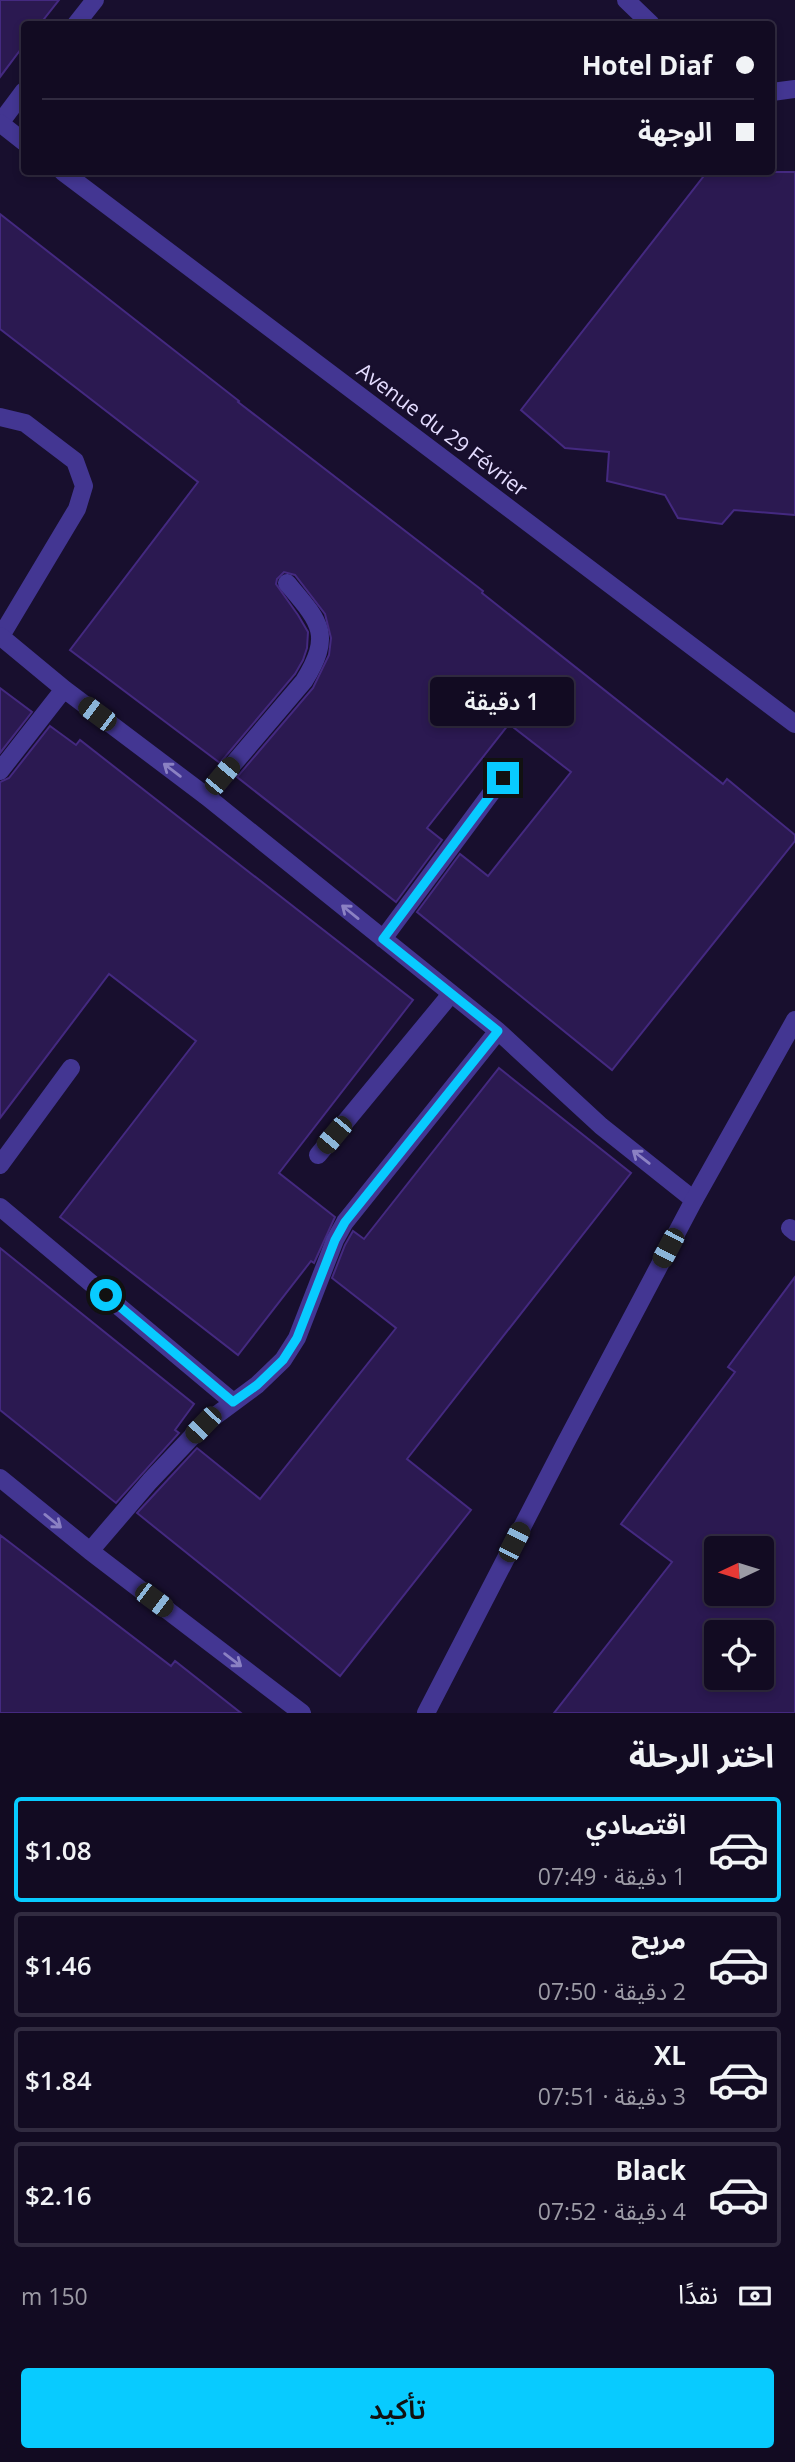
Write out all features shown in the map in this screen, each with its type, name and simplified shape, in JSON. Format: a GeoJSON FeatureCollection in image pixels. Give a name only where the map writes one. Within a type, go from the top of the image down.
{"type":"FeatureCollection","features":[{"type":"Feature","properties":{"kind":"street"},"geometry":{"type":"LineString","coordinates":[[78,21],[95,0]]}},
{"type":"Feature","properties":{"kind":"street"},"geometry":{"type":"LineString","coordinates":[[626,0],[648,21]]}},
{"type":"Feature","properties":{"kind":"street"},"geometry":{"type":"LineString","coordinates":[[775,92],[795,89]]}},
{"type":"Feature","properties":{"kind":"street"},"geometry":{"type":"LineString","coordinates":[[21,95],[0,123],[21,140]]}},
{"type":"Feature","properties":{"kind":"street","name":"Avenue du 29 Février"},"geometry":{"type":"LineString","coordinates":[[67,175],[795,724]]}},
{"type":"Feature","properties":{"kind":"street"},"geometry":{"type":"LineString","coordinates":[[0,417],[25,423],[75,461],[84,486],[72,517],[0,636],[206,796],[498,1031],[601,1126],[694,1200]]}},
{"type":"Feature","properties":{"kind":"street"},"geometry":{"type":"LineString","coordinates":[[206,796],[303,681],[317,660],[321,645],[319,629],[309,610],[287,583]]}},
{"type":"Feature","properties":{"kind":"street"},"geometry":{"type":"LineString","coordinates":[[0,771],[64,688]]}},
{"type":"Feature","properties":{"kind":"street"},"geometry":{"type":"LineString","coordinates":[[383,939],[503,778]]}},
{"type":"Feature","properties":{"kind":"street"},"geometry":{"type":"LineString","coordinates":[[318,1155],[451,994]]}},
{"type":"Feature","properties":{"kind":"street"},"geometry":{"type":"LineString","coordinates":[[426,1713],[694,1200],[795,1020]]}},
{"type":"Feature","properties":{"kind":"street"},"geometry":{"type":"LineString","coordinates":[[90,1551],[203,1425],[257,1385],[283,1360],[301,1330],[335,1240],[345,1222],[498,1031]]}},
{"type":"Feature","properties":{"kind":"street"},"geometry":{"type":"LineString","coordinates":[[0,1166],[71,1068]]}},
{"type":"Feature","properties":{"kind":"street"},"geometry":{"type":"LineString","coordinates":[[0,1207],[233,1402]]}},
{"type":"Feature","properties":{"kind":"street"},"geometry":{"type":"LineString","coordinates":[[0,1478],[90,1551],[302,1713]]}},
{"type":"Feature","properties":{"kind":"building"},"geometry":{"type":"Polygon","coordinates":[[[0,0],[59,0],[42,21],[21,21],[21,49],[0,77],[0,0]]]}},
{"type":"Feature","properties":{"kind":"building"},"geometry":{"type":"Polygon","coordinates":[[[775,172],[795,172],[795,515],[734,510],[722,524],[678,518],[665,495],[607,481],[609,452],[565,448],[521,410],[705,175],[775,175],[775,172]]]}},
{"type":"Feature","properties":{"kind":"building"},"geometry":{"type":"Polygon","coordinates":[[[0,214],[483,591],[482,593],[723,784],[727,779],[795,835],[795,841],[612,1070],[417,912],[460,854],[488,876],[571,772],[509,724],[427,828],[442,840],[396,902],[237,777],[313,688],[329,655],[331,638],[325,614],[295,575],[284,572],[276,584],[308,632],[303,660],[295,674],[220,763],[70,650],[198,482],[0,329],[0,214]]]}},
{"type":"Feature","properties":{"kind":"building"},"geometry":{"type":"Polygon","coordinates":[[[0,688],[32,712],[0,753],[0,688]]]}},
{"type":"Feature","properties":{"kind":"building"},"geometry":{"type":"Polygon","coordinates":[[[50,726],[76,745],[80,740],[413,1000],[279,1173],[335,1217],[314,1263],[311,1261],[238,1355],[60,1217],[196,1041],[109,974],[0,1118],[0,782],[9,778],[50,726]]]}},
{"type":"Feature","properties":{"kind":"building"},"geometry":{"type":"Polygon","coordinates":[[[499,1068],[631,1173],[407,1459],[471,1510],[340,1676],[137,1513],[197,1448],[260,1499],[396,1328],[332,1278],[345,1245],[353,1231],[364,1239],[499,1068]]]}},
{"type":"Feature","properties":{"kind":"building"},"geometry":{"type":"Polygon","coordinates":[[[0,1248],[194,1404],[175,1430],[179,1433],[116,1503],[0,1410],[0,1248]]]}},
{"type":"Feature","properties":{"kind":"building"},"geometry":{"type":"Polygon","coordinates":[[[795,1277],[795,1713],[554,1713],[672,1562],[621,1524],[735,1372],[728,1367],[795,1277]]]}},
{"type":"Feature","properties":{"kind":"building"},"geometry":{"type":"Polygon","coordinates":[[[0,1535],[171,1666],[175,1661],[241,1713],[0,1713],[0,1535]]]}},
{"type":"Feature","properties":{"kind":"route"},"geometry":{"type":"LineString","coordinates":[[106,1295],[233,1402],[257,1385],[283,1360],[297,1338],[335,1240],[345,1222],[498,1031],[383,939],[503,778]]}}]}
